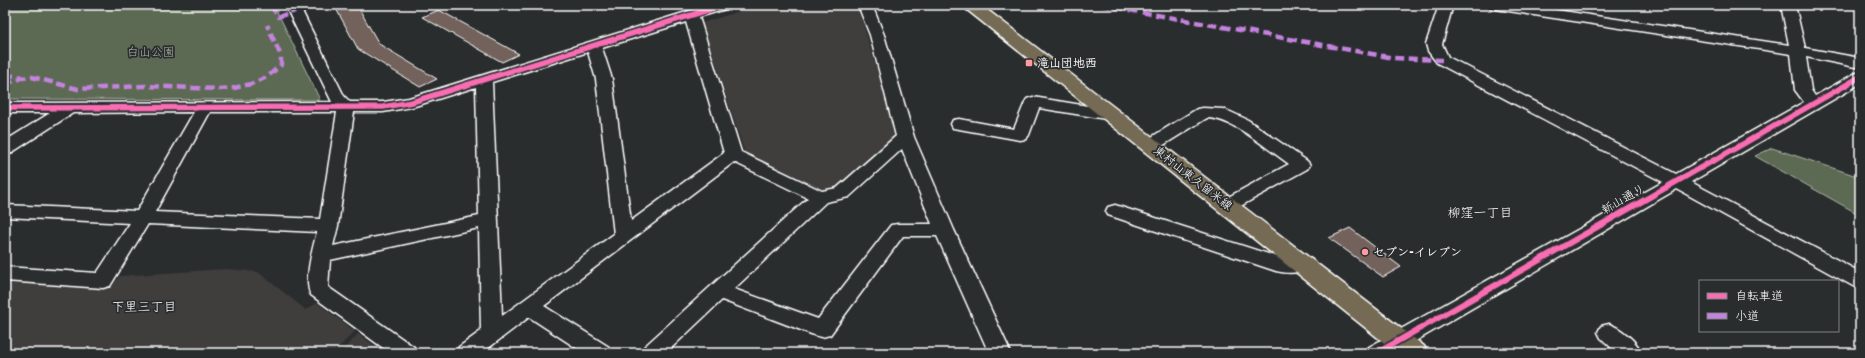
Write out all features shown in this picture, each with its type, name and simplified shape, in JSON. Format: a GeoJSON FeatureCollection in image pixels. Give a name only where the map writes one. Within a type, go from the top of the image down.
{"type":"FeatureCollection","features":[{"type":"Feature","properties":{"kind":"main road","name":"東村山東久留米線"},"geometry":{"type":"LineString","coordinates":[[970,5],[1228,205],[1302,265],[1396,349]]}},
{"type":"Feature","properties":{"kind":"street"},"geometry":{"type":"LineString","coordinates":[[292,5],[337,98],[346,108]]}},
{"type":"Feature","properties":{"kind":"street"},"geometry":{"type":"LineString","coordinates":[[5,108],[383,107],[412,102],[724,5]]}},
{"type":"Feature","properties":{"kind":"street"},"geometry":{"type":"LineString","coordinates":[[865,5],[877,35],[905,137],[944,230],[1000,353]]}},
{"type":"Feature","properties":{"kind":"street"},"geometry":{"type":"LineString","coordinates":[[1446,5],[1434,44],[1436,51],[1442,60],[1676,181],[1860,281]]}},
{"type":"Feature","properties":{"kind":"street"},"geometry":{"type":"LineString","coordinates":[[1495,5],[1573,11],[1860,63]]}},
{"type":"Feature","properties":{"kind":"street"},"geometry":{"type":"LineString","coordinates":[[1788,5],[1798,51],[1803,90],[1813,104]]}},
{"type":"Feature","properties":{"kind":"street"},"geometry":{"type":"LineString","coordinates":[[691,15],[733,155],[820,197]]}},
{"type":"Feature","properties":{"kind":"street"},"geometry":{"type":"LineString","coordinates":[[594,46],[604,79],[624,237]]}},
{"type":"Feature","properties":{"kind":"street","name":"新山通り"},"geometry":{"type":"LineString","coordinates":[[1396,349],[1676,181],[1860,77]]}},
{"type":"Feature","properties":{"kind":"street"},"geometry":{"type":"LineString","coordinates":[[484,80],[492,335]]}},
{"type":"Feature","properties":{"kind":"street"},"geometry":{"type":"LineString","coordinates":[[959,124],[1020,135],[1033,102],[1112,115]]}},
{"type":"Feature","properties":{"kind":"street"},"geometry":{"type":"LineString","coordinates":[[5,149],[71,107]]}},
{"type":"Feature","properties":{"kind":"street"},"geometry":{"type":"LineString","coordinates":[[5,274],[103,280],[143,217],[205,107]]}},
{"type":"Feature","properties":{"kind":"street"},"geometry":{"type":"LineString","coordinates":[[346,108],[328,226],[321,255],[318,290],[406,353]]}},
{"type":"Feature","properties":{"kind":"street"},"geometry":{"type":"LineString","coordinates":[[1151,145],[1203,113],[1218,113],[1242,124],[1301,165],[1228,205]]}},
{"type":"Feature","properties":{"kind":"street"},"geometry":{"type":"LineString","coordinates":[[652,353],[820,197],[843,193],[905,137]]}},
{"type":"Feature","properties":{"kind":"street"},"geometry":{"type":"LineString","coordinates":[[468,353],[733,155]]}},
{"type":"Feature","properties":{"kind":"street"},"geometry":{"type":"LineString","coordinates":[[5,211],[328,226]]}},
{"type":"Feature","properties":{"kind":"street"},"geometry":{"type":"LineString","coordinates":[[1115,211],[1283,266],[1302,265]]}},
{"type":"Feature","properties":{"kind":"street"},"geometry":{"type":"LineString","coordinates":[[321,255],[489,220]]}},
{"type":"Feature","properties":{"kind":"street"},"geometry":{"type":"LineString","coordinates":[[718,291],[822,329],[898,230],[944,230]]}},
{"type":"Feature","properties":{"kind":"street"},"geometry":{"type":"LineString","coordinates":[[529,308],[601,353]]}},
{"type":"Feature","properties":{"kind":"street"},"geometry":{"type":"LineString","coordinates":[[1609,332],[1631,353]]}},
{"type":"Feature","properties":{"kind":"shaded area"},"geometry":{"type":"Polygon","coordinates":[[[759,5],[857,5],[898,138],[846,186],[823,190],[745,153],[702,23],[759,5]]]}},
{"type":"Feature","properties":{"kind":"shaded area"},"geometry":{"type":"Polygon","coordinates":[[[226,269],[258,272],[306,310],[317,303],[355,331],[333,353],[5,353],[5,280],[108,289],[120,276],[226,269]]]}},
{"type":"Feature","properties":{"kind":"shaded area"},"geometry":{"type":"Polygon","coordinates":[[[358,334],[385,353],[340,353],[358,334]]]}},
{"type":"Feature","properties":{"kind":"green space","name":"白山公園"},"geometry":{"type":"Polygon","coordinates":[[[5,5],[274,5],[320,100],[5,99],[5,5]]]}},
{"type":"Feature","properties":{"kind":"green space"},"geometry":{"type":"Polygon","coordinates":[[[1772,148],[1860,177],[1860,215],[1755,156],[1772,148]]]}},
{"type":"Feature","properties":{"kind":"building"},"geometry":{"type":"Polygon","coordinates":[[[334,5],[357,5],[379,44],[437,79],[420,87],[358,49],[334,5]]]}},
{"type":"Feature","properties":{"kind":"building"},"geometry":{"type":"Polygon","coordinates":[[[439,10],[519,54],[502,62],[422,17],[439,10]]]}},
{"type":"Feature","properties":{"kind":"building","name":"セブン-イレブン"},"geometry":{"type":"Polygon","coordinates":[[[1350,228],[1401,267],[1383,277],[1329,238],[1350,228]]]}},
{"type":"Feature","properties":{"kind":"marked path"},"geometry":{"type":"LineString","coordinates":[[271,5],[278,17],[295,11]]}},
{"type":"Feature","properties":{"kind":"marked path"},"geometry":{"type":"LineString","coordinates":[[1102,5],[1394,58],[1442,60]]}},
{"type":"Feature","properties":{"kind":"marked path"},"geometry":{"type":"LineString","coordinates":[[5,84],[17,79],[38,77],[78,89],[145,86],[199,89],[234,88],[251,84],[267,77],[281,65],[281,56],[267,25]]}},
{"type":"Feature","properties":{"kind":"marked path"},"geometry":{"type":"LineString","coordinates":[[5,75],[23,77]]}},
{"type":"Feature","properties":{"kind":"cycle path"},"geometry":{"type":"LineString","coordinates":[[5,108],[383,107],[412,102],[724,5]]}},
{"type":"Feature","properties":{"kind":"cycle path"},"geometry":{"type":"LineString","coordinates":[[1377,353],[1860,77]]}},
{"type":"Feature","properties":{"kind":"place","name":"滝山団地西"},"geometry":{"type":"Point","coordinates":[1029,63]}},
{"type":"Feature","properties":{"kind":"place","name":"セブン-イレブン"},"geometry":{"type":"Point","coordinates":[1365,252]}},
{"type":"Feature","properties":{"kind":"district","name":"柳窪一丁目"},"geometry":{"type":"Point","coordinates":[1480,212]}},
{"type":"Feature","properties":{"kind":"district","name":"下里三丁目"},"geometry":{"type":"Point","coordinates":[144,306]}}]}
